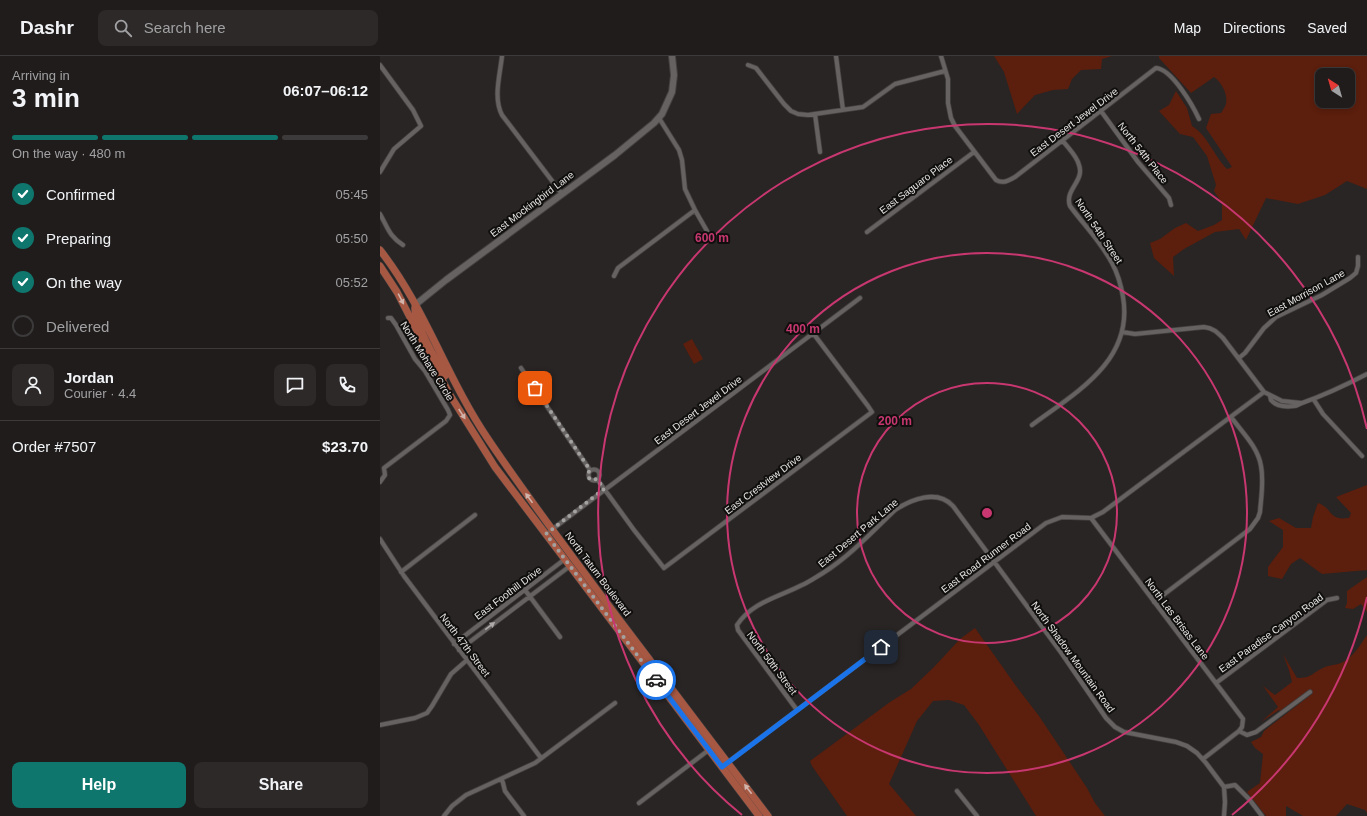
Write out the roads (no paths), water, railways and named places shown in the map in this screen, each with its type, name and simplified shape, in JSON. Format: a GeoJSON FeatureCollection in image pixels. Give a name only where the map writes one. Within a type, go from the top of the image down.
{"type":"FeatureCollection","features":[{"type":"Feature","properties":{"kind":"main road","name":"North Tatum Boulevard"},"geometry":{"type":"LineString","coordinates":[[380,250],[396,272],[415,305],[453,380],[475,419],[513,476],[552,529],[568,557],[725,765],[768,816]]}},
{"type":"Feature","properties":{"kind":"main road","name":"North Tatum Boulevard"},"geometry":{"type":"LineString","coordinates":[[380,266],[397,292],[450,395],[496,466],[546,534],[568,557]]}},
{"type":"Feature","properties":{"kind":"main road"},"geometry":{"type":"LineString","coordinates":[[415,305],[414,309],[416,317],[447,381],[450,395]]}},
{"type":"Feature","properties":{"kind":"main road","name":"North Tatum Boulevard"},"geometry":{"type":"LineString","coordinates":[[725,765],[759,816]]}},
{"type":"Feature","properties":{"kind":"street"},"geometry":{"type":"LineString","coordinates":[[502,56],[498,97],[499,108],[502,115],[562,194]]}},
{"type":"Feature","properties":{"kind":"street","name":"East Mockingbird Lane"},"geometry":{"type":"LineString","coordinates":[[415,305],[654,123],[659,118],[668,103],[672,92],[674,75],[672,56]]}},
{"type":"Feature","properties":{"kind":"street"},"geometry":{"type":"LineString","coordinates":[[836,56],[843,110]]}},
{"type":"Feature","properties":{"kind":"street"},"geometry":{"type":"LineString","coordinates":[[941,56],[949,87],[948,103],[951,118],[974,152]]}},
{"type":"Feature","properties":{"kind":"street"},"geometry":{"type":"LineString","coordinates":[[748,64],[756,68],[791,111],[798,114],[815,114],[863,107],[895,84],[946,71]]}},
{"type":"Feature","properties":{"kind":"street"},"geometry":{"type":"LineString","coordinates":[[380,65],[413,110],[421,126],[394,149],[380,172]]}},
{"type":"Feature","properties":{"kind":"street","name":"East Desert Jewel Drive"},"geometry":{"type":"LineString","coordinates":[[974,152],[996,180],[1000,182],[1007,182],[1101,112],[1156,68],[1162,69],[1169,74],[1196,112],[1199,119]]}},
{"type":"Feature","properties":{"kind":"street","name":"North 54th Place"},"geometry":{"type":"LineString","coordinates":[[1101,112],[1138,162],[1170,198],[1171,205]]}},
{"type":"Feature","properties":{"kind":"street"},"geometry":{"type":"LineString","coordinates":[[815,114],[820,152]]}},
{"type":"Feature","properties":{"kind":"street"},"geometry":{"type":"LineString","coordinates":[[659,118],[679,150],[682,160],[684,189],[711,238]]}},
{"type":"Feature","properties":{"kind":"street","name":"North 54th Street"},"geometry":{"type":"LineString","coordinates":[[1063,141],[1080,165],[1081,174],[1069,195],[1068,202],[1108,255],[1118,274],[1124,302],[1122,332]]}},
{"type":"Feature","properties":{"kind":"street","name":"East Saguaro Place"},"geometry":{"type":"LineString","coordinates":[[867,232],[974,152]]}},
{"type":"Feature","properties":{"kind":"street"},"geometry":{"type":"LineString","coordinates":[[614,276],[618,268],[695,210]]}},
{"type":"Feature","properties":{"kind":"street"},"geometry":{"type":"LineString","coordinates":[[380,214],[390,235],[394,240],[403,245]]}},
{"type":"Feature","properties":{"kind":"street","name":"East Morrison Lane"},"geometry":{"type":"LineString","coordinates":[[1239,358],[1245,353],[1264,328],[1276,317],[1326,293],[1356,273],[1358,257]]}},
{"type":"Feature","properties":{"kind":"street","name":"East Desert Jewel Drive"},"geometry":{"type":"LineString","coordinates":[[546,534],[860,298]]}},
{"type":"Feature","properties":{"kind":"street","name":"North Mohave Circle"},"geometry":{"type":"LineString","coordinates":[[380,482],[385,475],[384,468],[446,421],[450,415],[425,371],[415,359],[396,324],[391,318],[388,318]]}},
{"type":"Feature","properties":{"kind":"street"},"geometry":{"type":"LineString","coordinates":[[1032,426],[1077,392],[1097,374],[1110,358],[1122,332],[1135,334],[1204,327],[1215,330],[1239,358],[1264,392],[1278,405],[1292,407],[1314,400],[1367,374]]}},
{"type":"Feature","properties":{"kind":"street","name":"East Crestview Drive"},"geometry":{"type":"LineString","coordinates":[[604,489],[664,568],[872,412],[813,334]]}},
{"type":"Feature","properties":{"kind":"street"},"geometry":{"type":"LineString","coordinates":[[521,368],[590,470]]}},
{"type":"Feature","properties":{"kind":"street"},"geometry":{"type":"LineString","coordinates":[[1091,518],[1103,512],[1264,392]]}},
{"type":"Feature","properties":{"kind":"street"},"geometry":{"type":"LineString","coordinates":[[1314,400],[1323,414],[1362,456]]}},
{"type":"Feature","properties":{"kind":"street"},"geometry":{"type":"LineString","coordinates":[[1154,602],[1250,529],[1258,518],[1260,512],[1262,473],[1260,460],[1255,448],[1231,417]]}},
{"type":"Feature","properties":{"kind":"street"},"geometry":{"type":"LineString","coordinates":[[590,470],[594,469],[598,471],[599,474],[597,479]]}},
{"type":"Feature","properties":{"kind":"street"},"geometry":{"type":"LineString","coordinates":[[590,470],[588,475],[590,479],[597,479]]}},
{"type":"Feature","properties":{"kind":"street"},"geometry":{"type":"LineString","coordinates":[[597,479],[604,489]]}},
{"type":"Feature","properties":{"kind":"street","name":"North Shadow Mountain Road"},"geometry":{"type":"LineString","coordinates":[[931,497],[939,498],[949,503],[1060,651],[1101,712],[1111,723],[1124,732],[1181,744],[1191,749],[1203,759],[1224,787]]}},
{"type":"Feature","properties":{"kind":"street","name":"East Desert Park Lane"},"geometry":{"type":"LineString","coordinates":[[737,625],[740,619],[748,612],[768,599],[801,586],[829,569],[848,554],[895,510],[912,501],[931,497]]}},
{"type":"Feature","properties":{"kind":"street"},"geometry":{"type":"LineString","coordinates":[[401,572],[475,515]]}},
{"type":"Feature","properties":{"kind":"street","name":"East Road Runner Road"},"geometry":{"type":"LineString","coordinates":[[725,765],[1046,523],[1052,520],[1068,517],[1091,518]]}},
{"type":"Feature","properties":{"kind":"street","name":"North Las Brisas Lane"},"geometry":{"type":"LineString","coordinates":[[1091,518],[1243,720],[1242,727],[1239,731]]}},
{"type":"Feature","properties":{"kind":"street","name":"North 47th Street"},"geometry":{"type":"LineString","coordinates":[[380,539],[401,572],[541,758]]}},
{"type":"Feature","properties":{"kind":"street","name":"East Foothill Drive"},"geometry":{"type":"LineString","coordinates":[[454,644],[568,557]]}},
{"type":"Feature","properties":{"kind":"street","name":"East Foothill Drive"},"geometry":{"type":"LineString","coordinates":[[459,650],[573,564]]}},
{"type":"Feature","properties":{"kind":"street"},"geometry":{"type":"LineString","coordinates":[[525,590],[560,637]]}},
{"type":"Feature","properties":{"kind":"street","name":"East Paradise Canyon Road"},"geometry":{"type":"LineString","coordinates":[[1216,683],[1327,600],[1337,598]]}},
{"type":"Feature","properties":{"kind":"street","name":"North 50th Street"},"geometry":{"type":"LineString","coordinates":[[737,625],[738,630],[797,710]]}},
{"type":"Feature","properties":{"kind":"street"},"geometry":{"type":"LineString","coordinates":[[380,725],[415,718],[427,713],[451,674],[467,660]]}},
{"type":"Feature","properties":{"kind":"street"},"geometry":{"type":"LineString","coordinates":[[1203,759],[1239,731],[1247,735],[1256,732],[1310,692]]}},
{"type":"Feature","properties":{"kind":"street"},"geometry":{"type":"LineString","coordinates":[[444,816],[452,806],[466,795],[529,767],[615,703]]}},
{"type":"Feature","properties":{"kind":"street"},"geometry":{"type":"LineString","coordinates":[[639,803],[712,748]]}},
{"type":"Feature","properties":{"kind":"street"},"geometry":{"type":"LineString","coordinates":[[502,779],[505,791],[524,816]]}},
{"type":"Feature","properties":{"kind":"street"},"geometry":{"type":"LineString","coordinates":[[1224,816],[1224,787],[1235,784],[1262,816]]}},
{"type":"Feature","properties":{"kind":"street"},"geometry":{"type":"LineString","coordinates":[[957,791],[977,816]]}}]}
